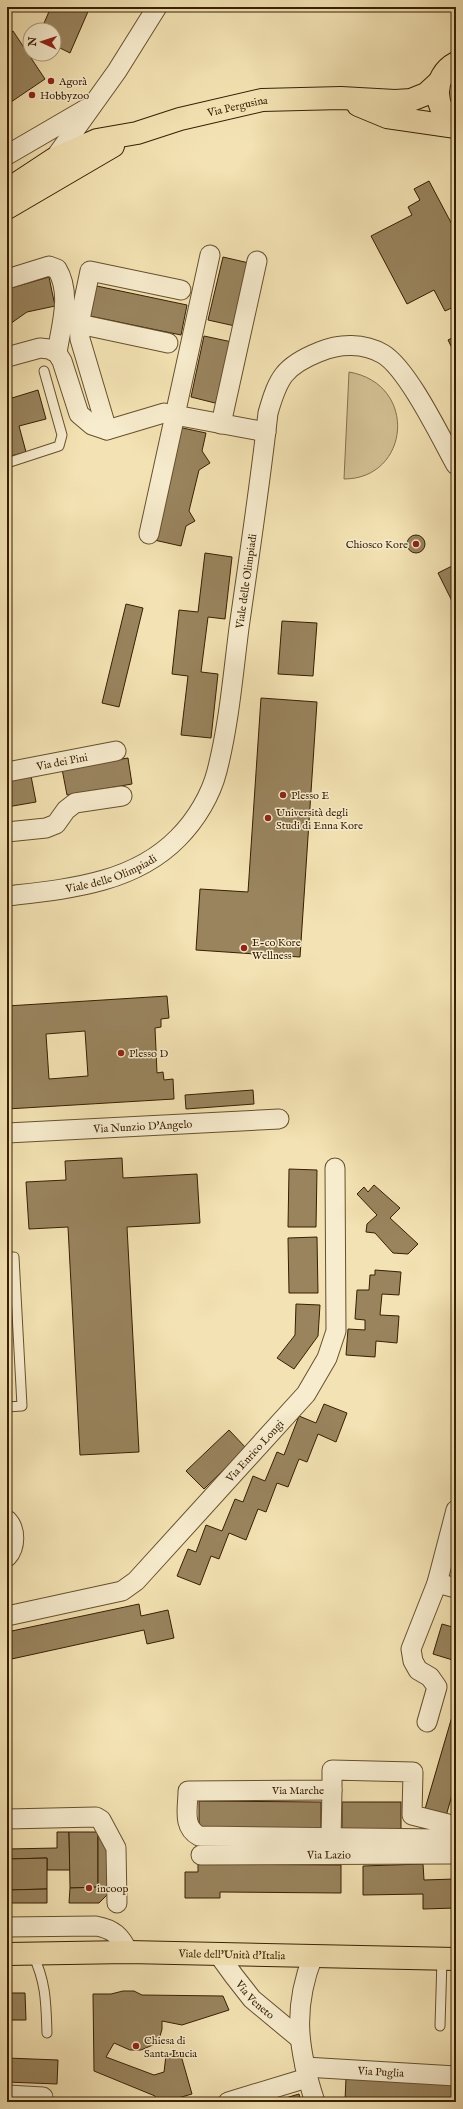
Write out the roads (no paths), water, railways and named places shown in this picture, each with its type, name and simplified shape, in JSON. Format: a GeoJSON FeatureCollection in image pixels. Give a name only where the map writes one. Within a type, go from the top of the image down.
{"type":"FeatureCollection","features":[{"type":"Feature","properties":{"kind":"main road","name":"Via Pergusina"},"geometry":{"type":"LineString","coordinates":[[7,190],[54,159],[97,140],[138,133],[180,119],[262,100],[341,98],[395,101],[411,100],[426,94],[439,82],[447,69],[456,63]]}},
{"type":"Feature","properties":{"kind":"main road"},"geometry":{"type":"LineString","coordinates":[[439,82],[437,96],[441,109],[449,120],[456,125]]}},
{"type":"Feature","properties":{"kind":"main road","name":"Via Pergusina"},"geometry":{"type":"LineString","coordinates":[[341,98],[387,116],[456,125]]}},
{"type":"Feature","properties":{"kind":"main road","name":"Via Pergusina"},"geometry":{"type":"LineString","coordinates":[[7,208],[138,133]]}},
{"type":"Feature","properties":{"kind":"main road","name":"Viale dell'Unità d'Italia"},"geometry":{"type":"LineString","coordinates":[[7,1954],[128,1952],[449,1958]]}},
{"type":"Feature","properties":{"kind":"street"},"geometry":{"type":"LineString","coordinates":[[54,159],[117,71],[157,7]]}},
{"type":"Feature","properties":{"kind":"street"},"geometry":{"type":"LineString","coordinates":[[7,155],[90,107]]}},
{"type":"Feature","properties":{"kind":"street"},"geometry":{"type":"LineString","coordinates":[[149,534],[210,255]]}},
{"type":"Feature","properties":{"kind":"street"},"geometry":{"type":"LineString","coordinates":[[221,424],[257,261]]}},
{"type":"Feature","properties":{"kind":"street"},"geometry":{"type":"LineString","coordinates":[[7,279],[49,266],[57,269],[61,276],[65,305],[57,353]]}},
{"type":"Feature","properties":{"kind":"street"},"geometry":{"type":"LineString","coordinates":[[107,430],[80,339],[79,324],[90,271],[181,290]]}},
{"type":"Feature","properties":{"kind":"street"},"geometry":{"type":"LineString","coordinates":[[79,324],[168,343]]}},
{"type":"Feature","properties":{"kind":"street","name":"Viale delle Olimpiadi"},"geometry":{"type":"LineString","coordinates":[[7,896],[73,889],[123,875],[162,852],[178,839],[198,813],[217,771],[226,724],[268,414],[281,378],[290,366],[305,357],[325,349],[345,345],[369,347],[385,355],[397,366],[424,408],[456,465]]}},
{"type":"Feature","properties":{"kind":"street"},"geometry":{"type":"LineString","coordinates":[[7,357],[40,348],[49,349],[57,353],[62,361],[79,414],[92,425],[107,430],[164,413],[266,432]]}},
{"type":"Feature","properties":{"kind":"street","name":"Via dei Pini"},"geometry":{"type":"LineString","coordinates":[[7,772],[116,751]]}},
{"type":"Feature","properties":{"kind":"street"},"geometry":{"type":"LineString","coordinates":[[7,832],[46,828],[56,824],[66,810],[75,803],[122,796]]}},
{"type":"Feature","properties":{"kind":"street","name":"Via Nunzio D'Angelo"},"geometry":{"type":"LineString","coordinates":[[7,1133],[279,1119]]}},
{"type":"Feature","properties":{"kind":"street","name":"Via Enrico Longi"},"geometry":{"type":"LineString","coordinates":[[7,1616],[122,1591],[136,1581],[306,1394],[327,1358],[336,1331],[335,1168]]}},
{"type":"Feature","properties":{"kind":"street"},"geometry":{"type":"LineString","coordinates":[[427,1722],[437,1687],[430,1677],[418,1670],[413,1661],[411,1649],[437,1583],[456,1510]]}},
{"type":"Feature","properties":{"kind":"street"},"geometry":{"type":"LineString","coordinates":[[7,1520],[13,1526],[14,1541],[7,1557]]}},
{"type":"Feature","properties":{"kind":"street"},"geometry":{"type":"LineString","coordinates":[[437,1583],[456,1588]]}},
{"type":"Feature","properties":{"kind":"street","name":"Via Marche"},"geometry":{"type":"LineString","coordinates":[[331,1838],[199,1836],[187,1826],[188,1791],[332,1790],[332,1770],[413,1772],[412,1815],[456,1826]]}},
{"type":"Feature","properties":{"kind":"street"},"geometry":{"type":"LineString","coordinates":[[332,1790],[331,1838],[442,1839],[456,1846]]}},
{"type":"Feature","properties":{"kind":"street"},"geometry":{"type":"LineString","coordinates":[[7,1819],[96,1817],[101,1820],[116,1848],[117,1903]]}},
{"type":"Feature","properties":{"kind":"street","name":"Via Lazio"},"geometry":{"type":"LineString","coordinates":[[201,1855],[451,1854],[456,1852]]}},
{"type":"Feature","properties":{"kind":"street"},"geometry":{"type":"LineString","coordinates":[[7,1927],[96,1926],[108,1928],[117,1934],[124,1943],[128,1952]]}},
{"type":"Feature","properties":{"kind":"street","name":"Via Veneto"},"geometry":{"type":"LineString","coordinates":[[218,1954],[252,1999],[299,2038]]}},
{"type":"Feature","properties":{"kind":"street"},"geometry":{"type":"LineString","coordinates":[[313,1956],[304,1984],[300,2005],[299,2038],[306,2072],[315,2102]]}},
{"type":"Feature","properties":{"kind":"street","name":"Via Puglia"},"geometry":{"type":"LineString","coordinates":[[228,2102],[306,2072],[456,2076]]}},
{"type":"Feature","properties":{"kind":"street"},"geometry":{"type":"LineString","coordinates":[[7,2095],[43,2097]]}},
{"type":"Feature","properties":{"kind":"lane"},"geometry":{"type":"LineString","coordinates":[[7,463],[59,446],[62,435],[44,371]]}},
{"type":"Feature","properties":{"kind":"lane"},"geometry":{"type":"LineString","coordinates":[[7,1257],[14,1257],[22,1406],[7,1406]]}},
{"type":"Feature","properties":{"kind":"lane"},"geometry":{"type":"LineString","coordinates":[[33,1954],[41,1972],[46,1991],[47,2033]]}},
{"type":"Feature","properties":{"kind":"lane"},"geometry":{"type":"LineString","coordinates":[[440,2026],[449,1958]]}},
{"type":"Feature","properties":{"kind":"place","name":"Agorà"},"geometry":{"type":"Point","coordinates":[51,81]}},
{"type":"Feature","properties":{"kind":"place","name":"Hobbyzoo"},"geometry":{"type":"Point","coordinates":[32,95]}},
{"type":"Feature","properties":{"kind":"place","name":"Chiosco Kore"},"geometry":{"type":"Point","coordinates":[416,544]}},
{"type":"Feature","properties":{"kind":"place","name":"Plesso E"},"geometry":{"type":"Point","coordinates":[283,795]}},
{"type":"Feature","properties":{"kind":"place","name":"Università degli Studi di Enna Kore"},"geometry":{"type":"Point","coordinates":[268,818]}},
{"type":"Feature","properties":{"kind":"place","name":"E-co Kore Wellness"},"geometry":{"type":"Point","coordinates":[244,948]}},
{"type":"Feature","properties":{"kind":"place","name":"Plesso D"},"geometry":{"type":"Point","coordinates":[121,1053]}},
{"type":"Feature","properties":{"kind":"place","name":"incoop"},"geometry":{"type":"Point","coordinates":[89,1888]}},
{"type":"Feature","properties":{"kind":"place","name":"Chiesa di Santa Lucia"},"geometry":{"type":"Point","coordinates":[136,2046]}}]}
